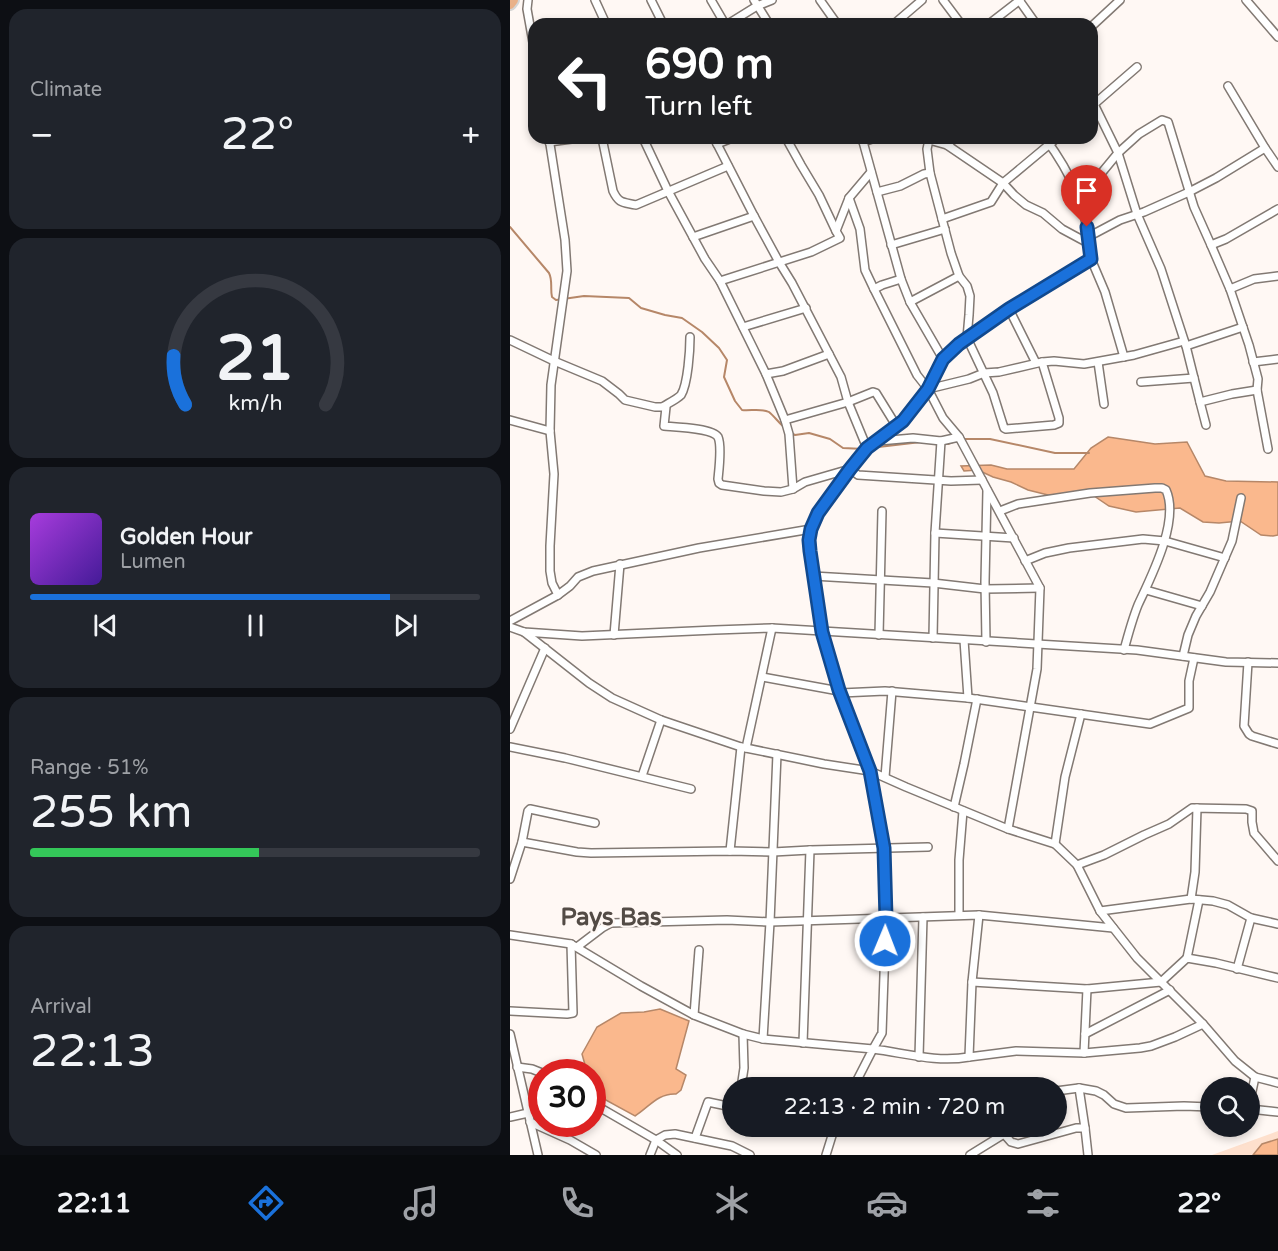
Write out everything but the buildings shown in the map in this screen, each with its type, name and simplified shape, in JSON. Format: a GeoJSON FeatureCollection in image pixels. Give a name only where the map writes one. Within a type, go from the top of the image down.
{"type":"FeatureCollection","features":[{"type":"Feature","properties":{"kind":"main road"},"geometry":{"type":"LineString","coordinates":[[510,4],[513,0]]}},
{"type":"Feature","properties":{"kind":"street"},"geometry":{"type":"LineString","coordinates":[[528,0],[529,18]]}},
{"type":"Feature","properties":{"kind":"street"},"geometry":{"type":"LineString","coordinates":[[595,0],[603,18]]}},
{"type":"Feature","properties":{"kind":"street"},"geometry":{"type":"LineString","coordinates":[[651,0],[660,18]]}},
{"type":"Feature","properties":{"kind":"street"},"geometry":{"type":"LineString","coordinates":[[711,0],[723,18]]}},
{"type":"Feature","properties":{"kind":"street"},"geometry":{"type":"LineString","coordinates":[[735,18],[756,3],[772,0]]}},
{"type":"Feature","properties":{"kind":"street"},"geometry":{"type":"LineString","coordinates":[[820,0],[833,18]]}},
{"type":"Feature","properties":{"kind":"street"},"geometry":{"type":"LineString","coordinates":[[901,18],[922,0]]}},
{"type":"Feature","properties":{"kind":"street"},"geometry":{"type":"LineString","coordinates":[[943,0],[956,18]]}},
{"type":"Feature","properties":{"kind":"street"},"geometry":{"type":"LineString","coordinates":[[997,18],[1020,0],[1032,18]]}},
{"type":"Feature","properties":{"kind":"street"},"geometry":{"type":"LineString","coordinates":[[1098,21],[1120,0]]}},
{"type":"Feature","properties":{"kind":"street"},"geometry":{"type":"LineString","coordinates":[[1246,0],[1278,37]]}},
{"type":"Feature","properties":{"kind":"street"},"geometry":{"type":"LineString","coordinates":[[756,3],[765,18]]}},
{"type":"Feature","properties":{"kind":"street"},"geometry":{"type":"LineString","coordinates":[[1098,99],[1137,67]]}},
{"type":"Feature","properties":{"kind":"street"},"geometry":{"type":"LineString","coordinates":[[1228,86],[1278,167]]}},
{"type":"Feature","properties":{"kind":"street"},"geometry":{"type":"LineString","coordinates":[[1098,113],[1118,153],[1137,214],[1161,269],[1185,343],[1206,425]]}},
{"type":"Feature","properties":{"kind":"street"},"geometry":{"type":"LineString","coordinates":[[1080,199],[1118,153],[1139,134],[1162,120],[1168,122],[1196,213],[1230,289],[1243,327],[1258,380],[1257,390],[1268,449]]}},
{"type":"Feature","properties":{"kind":"street"},"geometry":{"type":"LineString","coordinates":[[550,144],[565,240],[567,271],[551,385],[550,430],[554,474],[550,571],[552,583],[558,595]]}},
{"type":"Feature","properties":{"kind":"street"},"geometry":{"type":"LineString","coordinates":[[603,144],[613,191],[620,202],[636,205],[728,166]]}},
{"type":"Feature","properties":{"kind":"street"},"geometry":{"type":"LineString","coordinates":[[646,144],[693,237],[720,281],[766,374],[785,420],[790,441],[793,489]]}},
{"type":"Feature","properties":{"kind":"street"},"geometry":{"type":"LineString","coordinates":[[717,144],[841,377],[848,402],[867,448]]}},
{"type":"Feature","properties":{"kind":"street"},"geometry":{"type":"LineString","coordinates":[[720,281],[811,252],[840,238],[819,195],[789,144]]}},
{"type":"Feature","properties":{"kind":"street"},"geometry":{"type":"LineString","coordinates":[[863,144],[901,279],[910,302],[943,359]]}},
{"type":"Feature","properties":{"kind":"street"},"geometry":{"type":"LineString","coordinates":[[927,144],[930,173],[951,254],[970,296],[967,338],[984,373],[1005,428],[1058,424],[1059,418],[1039,363],[1009,309]]}},
{"type":"Feature","properties":{"kind":"street"},"geometry":{"type":"LineString","coordinates":[[943,144],[1003,183],[1026,205],[1043,213],[1062,229],[1088,240]]}},
{"type":"Feature","properties":{"kind":"street"},"geometry":{"type":"LineString","coordinates":[[942,219],[991,202],[1003,183],[1045,144]]}},
{"type":"Feature","properties":{"kind":"street"},"geometry":{"type":"LineString","coordinates":[[1050,144],[1080,199],[1087,227],[1091,259],[1105,292],[1124,357]]}},
{"type":"Feature","properties":{"kind":"street"},"geometry":{"type":"LineString","coordinates":[[1088,240],[1120,220],[1189,192],[1216,178],[1265,148]]}},
{"type":"Feature","properties":{"kind":"street"},"geometry":{"type":"LineString","coordinates":[[836,231],[849,198],[871,172]]}},
{"type":"Feature","properties":{"kind":"street"},"geometry":{"type":"LineString","coordinates":[[877,192],[900,186],[930,173]]}},
{"type":"Feature","properties":{"kind":"street"},"geometry":{"type":"LineString","coordinates":[[849,198],[860,229],[865,270],[874,289],[917,375],[928,389],[943,418],[959,438],[1040,588],[1037,669],[1008,829]]}},
{"type":"Feature","properties":{"kind":"street"},"geometry":{"type":"LineString","coordinates":[[1211,245],[1226,239],[1278,209]]}},
{"type":"Feature","properties":{"kind":"street"},"geometry":{"type":"LineString","coordinates":[[693,237],[753,216]]}},
{"type":"Feature","properties":{"kind":"street"},"geometry":{"type":"LineString","coordinates":[[891,245],[945,229]]}},
{"type":"Feature","properties":{"kind":"street"},"geometry":{"type":"LineString","coordinates":[[858,1077],[882,1033],[886,918],[884,848],[870,771],[840,692],[822,632],[810,551],[811,529],[818,513],[867,448],[897,427],[928,389],[943,359],[959,344],[1009,309],[1091,259]]}},
{"type":"Feature","properties":{"kind":"street"},"geometry":{"type":"LineString","coordinates":[[910,302],[959,276]]}},
{"type":"Feature","properties":{"kind":"street"},"geometry":{"type":"LineString","coordinates":[[1230,289],[1254,279],[1278,276]]}},
{"type":"Feature","properties":{"kind":"street"},"geometry":{"type":"LineString","coordinates":[[874,289],[901,279]]}},
{"type":"Feature","properties":{"kind":"street"},"geometry":{"type":"LineString","coordinates":[[743,327],[806,308]]}},
{"type":"Feature","properties":{"kind":"street"},"geometry":{"type":"LineString","coordinates":[[928,389],[984,373],[1039,363],[1054,361],[1084,364],[1124,357],[1243,327]]}},
{"type":"Feature","properties":{"kind":"street"},"geometry":{"type":"LineString","coordinates":[[510,340],[602,381],[625,400],[655,407],[664,406],[680,395],[685,380],[690,337]]}},
{"type":"Feature","properties":{"kind":"street"},"geometry":{"type":"LineString","coordinates":[[766,374],[829,354]]}},
{"type":"Feature","properties":{"kind":"street"},"geometry":{"type":"LineString","coordinates":[[1253,362],[1278,359]]}},
{"type":"Feature","properties":{"kind":"street"},"geometry":{"type":"LineString","coordinates":[[1098,362],[1104,404]]}},
{"type":"Feature","properties":{"kind":"street"},"geometry":{"type":"LineString","coordinates":[[1140,382],[1194,378]]}},
{"type":"Feature","properties":{"kind":"street"},"geometry":{"type":"LineString","coordinates":[[1200,402],[1257,390]]}},
{"type":"Feature","properties":{"kind":"street"},"geometry":{"type":"LineString","coordinates":[[785,420],[874,392],[897,427]]}},
{"type":"Feature","properties":{"kind":"street"},"geometry":{"type":"LineString","coordinates":[[664,406],[666,410],[663,426],[706,430],[717,436],[720,445],[718,479],[720,484],[781,492],[850,469]]}},
{"type":"Feature","properties":{"kind":"street"},"geometry":{"type":"LineString","coordinates":[[510,420],[550,430]]}},
{"type":"Feature","properties":{"kind":"street"},"geometry":{"type":"LineString","coordinates":[[877,441],[914,438],[941,441],[959,438]]}},
{"type":"Feature","properties":{"kind":"street"},"geometry":{"type":"LineString","coordinates":[[933,638],[934,533],[941,441]]}},
{"type":"Feature","properties":{"kind":"street"},"geometry":{"type":"LineString","coordinates":[[850,469],[858,475],[961,481],[982,480]]}},
{"type":"Feature","properties":{"kind":"street"},"geometry":{"type":"LineString","coordinates":[[1000,511],[1018,504],[1090,493],[1162,488],[1168,493],[1170,504],[1165,541],[1138,607],[1124,650]]}},
{"type":"Feature","properties":{"kind":"street"},"geometry":{"type":"LineString","coordinates":[[986,642],[987,490]]}},
{"type":"Feature","properties":{"kind":"street"},"geometry":{"type":"LineString","coordinates":[[1183,656],[1188,635],[1232,542],[1241,498]]}},
{"type":"Feature","properties":{"kind":"street"},"geometry":{"type":"LineString","coordinates":[[879,635],[882,511]]}},
{"type":"Feature","properties":{"kind":"street"},"geometry":{"type":"LineString","coordinates":[[510,621],[558,595],[578,577],[593,571],[699,548],[811,529]]}},
{"type":"Feature","properties":{"kind":"street"},"geometry":{"type":"LineString","coordinates":[[934,533],[1014,537]]}},
{"type":"Feature","properties":{"kind":"street"},"geometry":{"type":"LineString","coordinates":[[1025,561],[1045,553],[1069,548],[1143,540],[1165,541],[1225,558]]}},
{"type":"Feature","properties":{"kind":"street"},"geometry":{"type":"LineString","coordinates":[[614,635],[620,564]]}},
{"type":"Feature","properties":{"kind":"street"},"geometry":{"type":"LineString","coordinates":[[813,576],[933,583],[985,589],[1040,588]]}},
{"type":"Feature","properties":{"kind":"street"},"geometry":{"type":"LineString","coordinates":[[1146,590],[1202,606]]}},
{"type":"Feature","properties":{"kind":"street"},"geometry":{"type":"LineString","coordinates":[[510,627],[524,632],[582,636],[772,628],[1124,650],[1226,662],[1278,663]]}},
{"type":"Feature","properties":{"kind":"street"},"geometry":{"type":"LineString","coordinates":[[730,851],[743,747],[762,677],[772,628]]}},
{"type":"Feature","properties":{"kind":"street"},"geometry":{"type":"LineString","coordinates":[[524,632],[604,693],[661,720],[743,747],[870,771],[1008,829],[1055,844],[1077,865],[1100,911],[1137,958],[1203,1024],[1224,1050],[1256,1077]]}},
{"type":"Feature","properties":{"kind":"street"},"geometry":{"type":"LineString","coordinates":[[964,640],[968,698]]}},
{"type":"Feature","properties":{"kind":"street"},"geometry":{"type":"LineString","coordinates":[[510,729],[545,648]]}},
{"type":"Feature","properties":{"kind":"street"},"geometry":{"type":"LineString","coordinates":[[762,677],[840,692],[892,691],[968,698],[1150,724],[1189,708],[1189,681],[1194,658]]}},
{"type":"Feature","properties":{"kind":"street"},"geometry":{"type":"LineString","coordinates":[[1248,663],[1244,726],[1252,736],[1277,742]]}},
{"type":"Feature","properties":{"kind":"street"},"geometry":{"type":"LineString","coordinates":[[885,777],[892,691]]}},
{"type":"Feature","properties":{"kind":"street"},"geometry":{"type":"LineString","coordinates":[[954,807],[977,699]]}},
{"type":"Feature","properties":{"kind":"street"},"geometry":{"type":"LineString","coordinates":[[1055,844],[1065,777],[1081,714]]}},
{"type":"Feature","properties":{"kind":"street"},"geometry":{"type":"LineString","coordinates":[[642,776],[661,720]]}},
{"type":"Feature","properties":{"kind":"street"},"geometry":{"type":"LineString","coordinates":[[510,747],[691,789]]}},
{"type":"Feature","properties":{"kind":"street"},"geometry":{"type":"LineString","coordinates":[[763,1040],[777,754]]}},
{"type":"Feature","properties":{"kind":"street"},"geometry":{"type":"LineString","coordinates":[[1077,865],[1104,855],[1169,824],[1192,808],[1252,811],[1254,833],[1278,861]]}},
{"type":"Feature","properties":{"kind":"street"},"geometry":{"type":"LineString","coordinates":[[972,982],[1087,989],[1161,982],[1187,958],[1195,900],[1197,808]]}},
{"type":"Feature","properties":{"kind":"street"},"geometry":{"type":"LineString","coordinates":[[510,879],[512,865],[522,842],[530,809],[595,823]]}},
{"type":"Feature","properties":{"kind":"street"},"geometry":{"type":"LineString","coordinates":[[959,915],[959,860],[963,811]]}},
{"type":"Feature","properties":{"kind":"street"},"geometry":{"type":"LineString","coordinates":[[522,842],[591,853],[928,848]]}},
{"type":"Feature","properties":{"kind":"street"},"geometry":{"type":"LineString","coordinates":[[803,1043],[810,850]]}},
{"type":"Feature","properties":{"kind":"street"},"geometry":{"type":"LineString","coordinates":[[1100,911],[1195,900],[1213,901],[1228,905],[1251,918],[1278,924]]}},
{"type":"Feature","properties":{"kind":"street"},"geometry":{"type":"LineString","coordinates":[[969,1057],[972,982],[979,915]]}},
{"type":"Feature","properties":{"kind":"street"},"geometry":{"type":"LineString","coordinates":[[574,945],[611,923],[727,920],[770,922],[979,915],[1113,928]]}},
{"type":"Feature","properties":{"kind":"street"},"geometry":{"type":"LineString","coordinates":[[919,1057],[923,917]]}},
{"type":"Feature","properties":{"kind":"street"},"geometry":{"type":"LineString","coordinates":[[1237,969],[1251,918]]}},
{"type":"Feature","properties":{"kind":"street"},"geometry":{"type":"LineString","coordinates":[[510,936],[574,945],[694,1015],[743,1035],[763,1040],[873,1049],[946,1059],[1016,1051],[1084,1053],[1140,1048],[1175,1037],[1203,1024]]}},
{"type":"Feature","properties":{"kind":"street"},"geometry":{"type":"LineString","coordinates":[[510,1011],[573,1013],[574,945]]}},
{"type":"Feature","properties":{"kind":"street"},"geometry":{"type":"LineString","coordinates":[[694,1015],[699,950]]}},
{"type":"Feature","properties":{"kind":"street"},"geometry":{"type":"LineString","coordinates":[[1187,958],[1278,978]]}},
{"type":"Feature","properties":{"kind":"street"},"geometry":{"type":"LineString","coordinates":[[1084,1053],[1087,989]]}},
{"type":"Feature","properties":{"kind":"street"},"geometry":{"type":"LineString","coordinates":[[1085,1034],[1170,990]]}},
{"type":"Feature","properties":{"kind":"street"},"geometry":{"type":"LineString","coordinates":[[510,1034],[515,1065],[528,1113],[510,1117]]}},
{"type":"Feature","properties":{"kind":"street"},"geometry":{"type":"LineString","coordinates":[[743,1035],[743,1077]]}},
{"type":"Feature","properties":{"kind":"street"},"geometry":{"type":"LineString","coordinates":[[1260,1078],[1278,1083]]}},
{"type":"Feature","properties":{"kind":"street"},"geometry":{"type":"LineString","coordinates":[[1067,1090],[1080,1088],[1096,1091],[1114,1104],[1126,1108],[1200,1107]]}},
{"type":"Feature","properties":{"kind":"street"},"geometry":{"type":"LineString","coordinates":[[1080,1088],[1088,1155]]}},
{"type":"Feature","properties":{"kind":"street"},"geometry":{"type":"LineString","coordinates":[[695,1138],[708,1102],[722,1105]]}},
{"type":"Feature","properties":{"kind":"street"},"geometry":{"type":"LineString","coordinates":[[1260,1110],[1278,1112]]}},
{"type":"Feature","properties":{"kind":"street"},"geometry":{"type":"LineString","coordinates":[[606,1111],[677,1155]]}},
{"type":"Feature","properties":{"kind":"street"},"geometry":{"type":"LineString","coordinates":[[1067,1130],[1084,1128]]}},
{"type":"Feature","properties":{"kind":"street"},"geometry":{"type":"LineString","coordinates":[[650,1155],[656,1140],[669,1134],[732,1146],[750,1155]]}},
{"type":"Feature","properties":{"kind":"street"},"geometry":{"type":"LineString","coordinates":[[534,1137],[538,1155]]}},
{"type":"Feature","properties":{"kind":"street"},"geometry":{"type":"LineString","coordinates":[[563,1137],[596,1155]]}},
{"type":"Feature","properties":{"kind":"street"},"geometry":{"type":"LineString","coordinates":[[826,1155],[832,1137]]}},
{"type":"Feature","properties":{"kind":"street"},"geometry":{"type":"LineString","coordinates":[[970,1155],[999,1137]]}},
{"type":"Feature","properties":{"kind":"street"},"geometry":{"type":"LineString","coordinates":[[1007,1137],[1011,1142],[1018,1144],[1043,1137]]}},
{"type":"Feature","properties":{"kind":"shaded area"},"geometry":{"type":"Polygon","coordinates":[[[1108,437],[1155,444],[1187,442],[1205,476],[1226,481],[1278,482],[1278,535],[1261,535],[1240,521],[1203,522],[1180,508],[1136,512],[1109,506],[1094,496],[1048,495],[1028,490],[978,470],[964,471],[961,466],[1074,469],[1091,448],[1108,437]]]}},
{"type":"Feature","properties":{"kind":"shaded area"},"geometry":{"type":"Polygon","coordinates":[[[660,1009],[689,1021],[676,1069],[686,1075],[681,1090],[676,1094],[659,1098],[635,1116],[606,1100],[606,1059],[583,1059],[582,1054],[597,1027],[621,1013],[660,1009]]]}},
{"type":"Feature","properties":{"kind":"shaded area"},"geometry":{"type":"Polygon","coordinates":[[[1278,1131],[1278,1155],[1212,1155],[1278,1131]]]}},
{"type":"Feature","properties":{"kind":"shaded area"},"geometry":{"type":"Polygon","coordinates":[[[1278,1139],[1278,1155],[1253,1155],[1262,1144],[1278,1139]]]}},
{"type":"Feature","properties":{"kind":"waterway"},"geometry":{"type":"LineString","coordinates":[[510,227],[549,273],[552,297],[556,300],[584,296],[629,298],[641,308],[682,318],[702,332],[719,348],[727,360],[724,377],[735,401],[742,410],[766,411],[784,427]]}},
{"type":"Feature","properties":{"kind":"waterway"},"geometry":{"type":"LineString","coordinates":[[791,433],[795,435],[809,433],[830,439],[843,448],[864,449]]}},
{"type":"Feature","properties":{"kind":"waterway"},"geometry":{"type":"LineString","coordinates":[[962,439],[990,439],[1055,453],[1089,453]]}},
{"type":"Feature","properties":{"kind":"waterway"},"geometry":{"type":"LineString","coordinates":[[945,443],[956,441]]}},
{"type":"Feature","properties":{"kind":"waterway"},"geometry":{"type":"LineString","coordinates":[[870,448],[921,442]]}},
{"type":"Feature","properties":{"kind":"district","name":"Pays Bas"},"geometry":{"type":"Point","coordinates":[611,917]}},
{"type":"Feature","properties":{"kind":"route"},"geometry":{"type":"LineString","coordinates":[[885,941],[884,848],[870,771],[839,690],[822,632],[810,551],[811,529],[818,513],[867,448],[897,427],[916,405],[928,389],[943,359],[959,344],[1009,309],[1091,259],[1087,227]]}}]}
